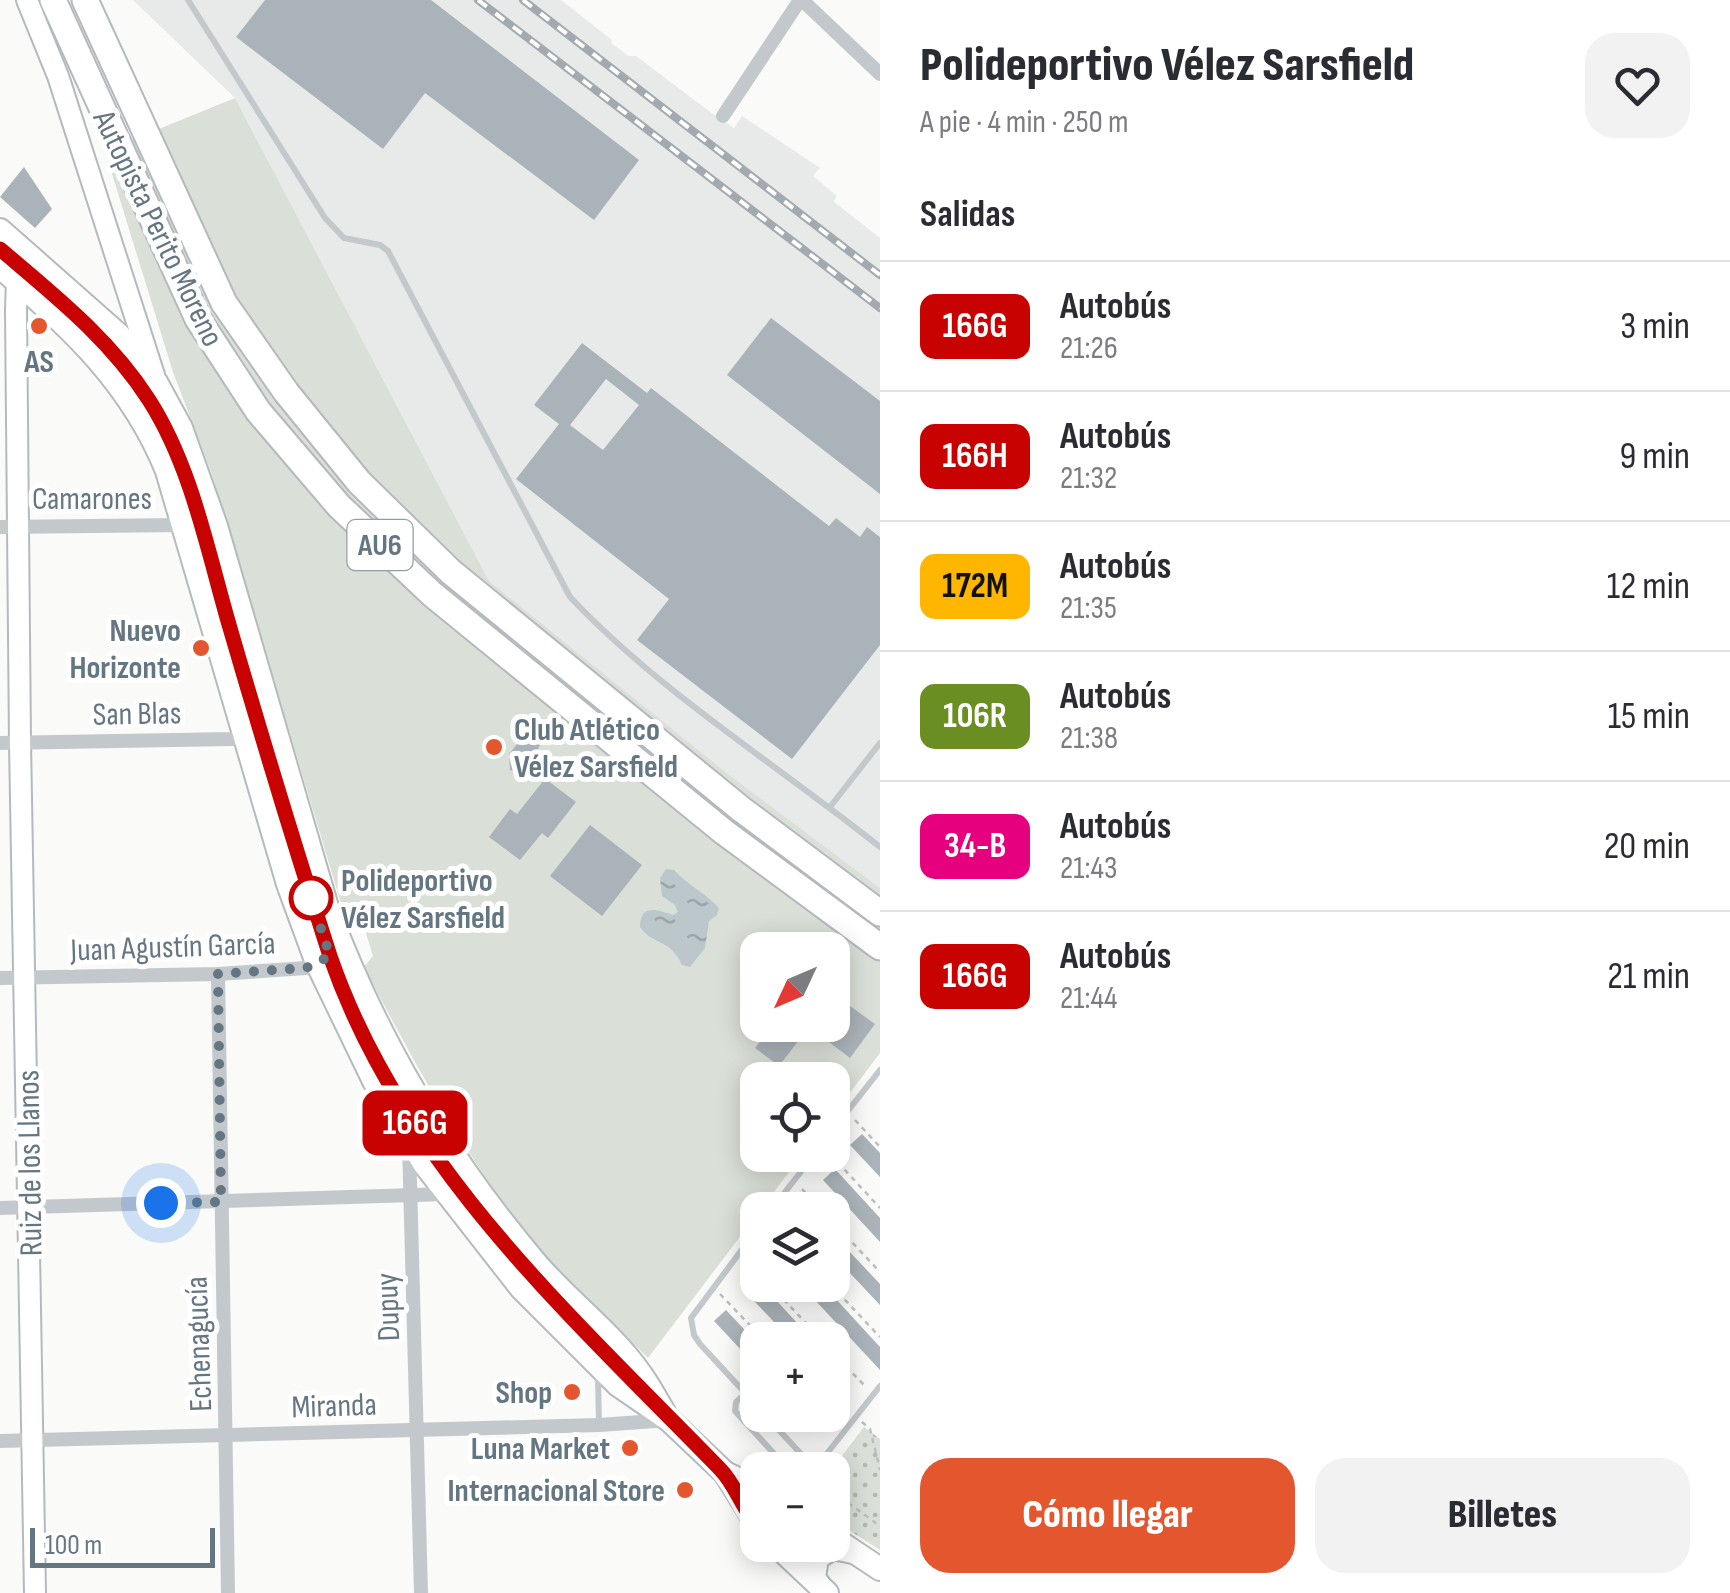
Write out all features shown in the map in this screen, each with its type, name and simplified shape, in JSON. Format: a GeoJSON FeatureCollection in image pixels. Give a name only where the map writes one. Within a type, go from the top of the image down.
{"type":"FeatureCollection","features":[{"type":"Feature","properties":{"kind":"highway","name":"Autopista Perito Moreno"},"geometry":{"type":"LineString","coordinates":[[54,0],[198,319],[258,411],[340,506],[432,594],[708,820],[880,947]]}},
{"type":"Feature","properties":{"kind":"highway","name":"Autopista Perito Moreno"},"geometry":{"type":"LineString","coordinates":[[85,0],[224,303],[286,392],[360,482],[451,572],[741,809],[880,912]]}},
{"type":"Feature","properties":{"kind":"main road"},"geometry":{"type":"LineString","coordinates":[[0,230],[15,272],[86,344],[132,401],[168,471],[259,730],[319,880],[329,955],[367,1067],[408,1138],[446,1194],[521,1288],[618,1386],[669,1420],[724,1472],[740,1480]]}},
{"type":"Feature","properties":{"kind":"main road"},"geometry":{"type":"LineString","coordinates":[[15,272],[105,320],[156,382],[181,428],[200,477],[259,730]]}},
{"type":"Feature","properties":{"kind":"main road"},"geometry":{"type":"LineString","coordinates":[[329,955],[472,1182],[538,1266],[640,1372],[669,1420]]}},
{"type":"Feature","properties":{"kind":"main road"},"geometry":{"type":"LineString","coordinates":[[724,1472],[740,1500]]}},
{"type":"Feature","properties":{"kind":"main road"},"geometry":{"type":"LineString","coordinates":[[823,1589],[814,1577],[816,1558],[833,1548],[853,1552]]}},
{"type":"Feature","properties":{"kind":"main road"},"geometry":{"type":"LineString","coordinates":[[850,1550],[880,1569]]}},
{"type":"Feature","properties":{"kind":"main road"},"geometry":{"type":"LineString","coordinates":[[795,1562],[823,1589]]}},
{"type":"Feature","properties":{"kind":"street"},"geometry":{"type":"LineString","coordinates":[[27,0],[58,76],[156,382]]}},
{"type":"Feature","properties":{"kind":"street"},"geometry":{"type":"LineString","coordinates":[[723,116],[801,0],[880,74]]}},
{"type":"Feature","properties":{"kind":"street","name":"Ruiz de los Llanos"},"geometry":{"type":"LineString","coordinates":[[15,272],[10,743],[27,978],[36,1593]]}},
{"type":"Feature","properties":{"kind":"street","name":"Camarones"},"geometry":{"type":"LineString","coordinates":[[10,526],[184,525]]}},
{"type":"Feature","properties":{"kind":"street","name":"San Blas"},"geometry":{"type":"LineString","coordinates":[[10,743],[233,739],[259,730]]}},
{"type":"Feature","properties":{"kind":"street","name":"Juan Agustín García"},"geometry":{"type":"LineString","coordinates":[[0,978],[218,974],[306,968],[329,955]]}},
{"type":"Feature","properties":{"kind":"street","name":"Echenagucía"},"geometry":{"type":"LineString","coordinates":[[218,974],[228,1593]]}},
{"type":"Feature","properties":{"kind":"street","name":"Dupuy"},"geometry":{"type":"LineString","coordinates":[[408,1138],[422,1593]]}},
{"type":"Feature","properties":{"kind":"street"},"geometry":{"type":"LineString","coordinates":[[0,1208],[446,1194]]}},
{"type":"Feature","properties":{"kind":"street","name":"Miranda"},"geometry":{"type":"LineString","coordinates":[[0,1441],[669,1420]]}},
{"type":"Feature","properties":{"kind":"lane"},"geometry":{"type":"LineString","coordinates":[[188,0],[325,218],[344,238],[380,245],[388,251],[570,597],[606,635],[880,847]]}},
{"type":"Feature","properties":{"kind":"lane"},"geometry":{"type":"LineString","coordinates":[[0,249],[15,272],[58,298],[116,356],[147,396],[168,434],[193,504],[259,730]]}},
{"type":"Feature","properties":{"kind":"lane"},"geometry":{"type":"LineString","coordinates":[[830,807],[880,744]]}},
{"type":"Feature","properties":{"kind":"lane"},"geometry":{"type":"LineString","coordinates":[[850,1108],[880,1070]]}},
{"type":"Feature","properties":{"kind":"lane"},"geometry":{"type":"LineString","coordinates":[[785,1192],[800,1172]]}},
{"type":"Feature","properties":{"kind":"lane"},"geometry":{"type":"LineString","coordinates":[[740,1250],[696,1308],[691,1326],[700,1344],[740,1388]]}},
{"type":"Feature","properties":{"kind":"lane"},"geometry":{"type":"LineString","coordinates":[[598,1366],[599,1425]]}},
{"type":"Feature","properties":{"kind":"lane"},"geometry":{"type":"LineString","coordinates":[[829,1452],[880,1386]]}},
{"type":"Feature","properties":{"kind":"lane"},"geometry":{"type":"LineString","coordinates":[[754,1432],[772,1452]]}},
{"type":"Feature","properties":{"kind":"lane"},"geometry":{"type":"LineString","coordinates":[[780,1432],[798,1452]]}},
{"type":"Feature","properties":{"kind":"path"},"geometry":{"type":"LineString","coordinates":[[850,1115],[880,1147]]}},
{"type":"Feature","properties":{"kind":"path"},"geometry":{"type":"LineString","coordinates":[[847,1172],[880,1208]]}},
{"type":"Feature","properties":{"kind":"path"},"geometry":{"type":"LineString","coordinates":[[794,1180],[805,1192]]}},
{"type":"Feature","properties":{"kind":"path"},"geometry":{"type":"LineString","coordinates":[[850,1241],[880,1272]]}},
{"type":"Feature","properties":{"kind":"path"},"geometry":{"type":"LineString","coordinates":[[712,1286],[747,1322]]}},
{"type":"Feature","properties":{"kind":"path"},"geometry":{"type":"LineString","coordinates":[[786,1302],[805,1322]]}},
{"type":"Feature","properties":{"kind":"path"},"geometry":{"type":"LineString","coordinates":[[847,1302],[880,1337]]}},
{"type":"Feature","properties":{"kind":"path"},"geometry":{"type":"LineString","coordinates":[[850,1370],[873,1394]]}},
{"type":"Feature","properties":{"kind":"path"},"geometry":{"type":"LineString","coordinates":[[856,1417],[880,1436]]}},
{"type":"Feature","properties":{"kind":"path"},"geometry":{"type":"LineString","coordinates":[[870,1429],[880,1470]]}},
{"type":"Feature","properties":{"kind":"path"},"geometry":{"type":"LineString","coordinates":[[850,1504],[880,1526]]}},
{"type":"Feature","properties":{"kind":"shaded area"},"geometry":{"type":"Polygon","coordinates":[[[133,0],[561,0],[611,43],[629,56],[636,56],[734,128],[742,116],[820,168],[813,176],[837,196],[833,201],[880,238],[880,888],[728,774],[489,581],[235,98],[133,0]]]}},
{"type":"Feature","properties":{"kind":"shaded area","name":"Club Atlético Vélez Sarsfield"},"geometry":{"type":"Polygon","coordinates":[[[235,98],[489,581],[728,774],[880,888],[880,1053],[850,1093],[850,1062],[740,1062],[740,1172],[789,1172],[774,1192],[740,1192],[740,1237],[648,1358],[584,1299],[521,1227],[426,1082],[364,967],[373,956],[361,917],[344,913],[212,475],[173,372],[105,151],[235,98]]]}},
{"type":"Feature","properties":{"kind":"shaded area"},"geometry":{"type":"Polygon","coordinates":[[[864,1427],[880,1439],[880,1550],[850,1531],[850,1452],[845,1452],[864,1427]]]}},
{"type":"Feature","properties":{"kind":"water"},"geometry":{"type":"Polygon","coordinates":[[[666,869],[674,870],[719,908],[709,921],[705,948],[690,967],[682,965],[667,946],[640,927],[646,911],[673,915],[678,912],[662,896],[660,878],[666,869]]]}},
{"type":"Feature","properties":{"kind":"building"},"geometry":{"type":"Polygon","coordinates":[[[265,0],[431,0],[639,160],[594,220],[425,93],[383,149],[236,37],[265,0]]]}},
{"type":"Feature","properties":{"kind":"building"},"geometry":{"type":"Polygon","coordinates":[[[24,167],[52,209],[35,228],[0,197],[24,167]]]}},
{"type":"Feature","properties":{"kind":"building"},"geometry":{"type":"Polygon","coordinates":[[[771,318],[880,401],[880,494],[727,375],[771,318]]]}},
{"type":"Feature","properties":{"kind":"building"},"geometry":{"type":"Polygon","coordinates":[[[582,343],[647,393],[651,388],[829,526],[836,518],[860,537],[867,527],[880,537],[880,645],[792,759],[637,640],[669,599],[516,479],[559,424],[534,405],[582,343]],[[606,379],[570,425],[603,450],[639,405],[606,379]]]}},
{"type":"Feature","properties":{"kind":"building"},"geometry":{"type":"Polygon","coordinates":[[[554,720],[557,723],[538,748],[542,754],[531,768],[576,802],[548,838],[542,833],[520,860],[489,837],[510,809],[517,814],[544,780],[510,770],[509,754],[522,738],[530,740],[554,720]]]}},
{"type":"Feature","properties":{"kind":"building"},"geometry":{"type":"Polygon","coordinates":[[[590,825],[642,865],[602,916],[550,876],[590,825]]]}},
{"type":"Feature","properties":{"kind":"building"},"geometry":{"type":"Polygon","coordinates":[[[850,1006],[875,1024],[850,1058],[829,1042],[850,1042],[850,1006]]]}},
{"type":"Feature","properties":{"kind":"building"},"geometry":{"type":"Polygon","coordinates":[[[760,1042],[797,1042],[782,1062],[774,1062],[755,1048],[760,1042]]]}},
{"type":"Feature","properties":{"kind":"building"},"geometry":{"type":"Polygon","coordinates":[[[862,1134],[880,1153],[880,1177],[850,1145],[862,1134]]]}},
{"type":"Feature","properties":{"kind":"building"},"geometry":{"type":"Polygon","coordinates":[[[838,1172],[880,1218],[880,1242],[850,1209],[850,1192],[834,1192],[823,1180],[838,1172]]]}},
{"type":"Feature","properties":{"kind":"building"},"geometry":{"type":"Polygon","coordinates":[[[850,1252],[880,1284],[880,1305],[850,1273],[850,1252]]]}},
{"type":"Feature","properties":{"kind":"building"},"geometry":{"type":"Polygon","coordinates":[[[755,1302],[778,1302],[796,1322],[774,1322],[755,1302]]]}},
{"type":"Feature","properties":{"kind":"building"},"geometry":{"type":"Polygon","coordinates":[[[817,1302],[839,1302],[880,1347],[880,1370],[850,1338],[850,1322],[835,1322],[817,1302]]]}},
{"type":"Feature","properties":{"kind":"building"},"geometry":{"type":"Polygon","coordinates":[[[726,1310],[740,1325],[740,1349],[714,1321],[726,1310]]]}},
{"type":"Feature","properties":{"kind":"railway"},"geometry":{"type":"LineString","coordinates":[[478,0],[880,308]]}},
{"type":"Feature","properties":{"kind":"railway"},"geometry":{"type":"LineString","coordinates":[[523,0],[880,275]]}},
{"type":"Feature","properties":{"kind":"bus line","name":"166G"},"geometry":{"type":"LineString","coordinates":[[0,249],[102,340],[147,396],[168,434],[193,504],[266,756],[330,956],[341,988],[384,1072],[488,1228],[669,1420],[724,1472],[740,1500]]}},
{"type":"Feature","properties":{"kind":"place","name":"AS"},"geometry":{"type":"Point","coordinates":[39,326]}},
{"type":"Feature","properties":{"kind":"place","name":"Nuevo Horizonte"},"geometry":{"type":"Point","coordinates":[201,648]}},
{"type":"Feature","properties":{"kind":"place","name":"Club Atlético Vélez Sarsfield"},"geometry":{"type":"Point","coordinates":[494,747]}},
{"type":"Feature","properties":{"kind":"place","name":"Polideportivo Vélez Sarsfield"},"geometry":{"type":"Point","coordinates":[311,898]}},
{"type":"Feature","properties":{"kind":"place","name":"Shop"},"geometry":{"type":"Point","coordinates":[572,1392]}},
{"type":"Feature","properties":{"kind":"place","name":"Luna Market"},"geometry":{"type":"Point","coordinates":[630,1448]}},
{"type":"Feature","properties":{"kind":"place","name":"Internacional Store"},"geometry":{"type":"Point","coordinates":[685,1490]}},
{"type":"Feature","properties":{"kind":"route"},"geometry":{"type":"LineString","coordinates":[[161,1203],[221,1202],[218,974],[306,968],[330,956],[311,898]]}}]}
